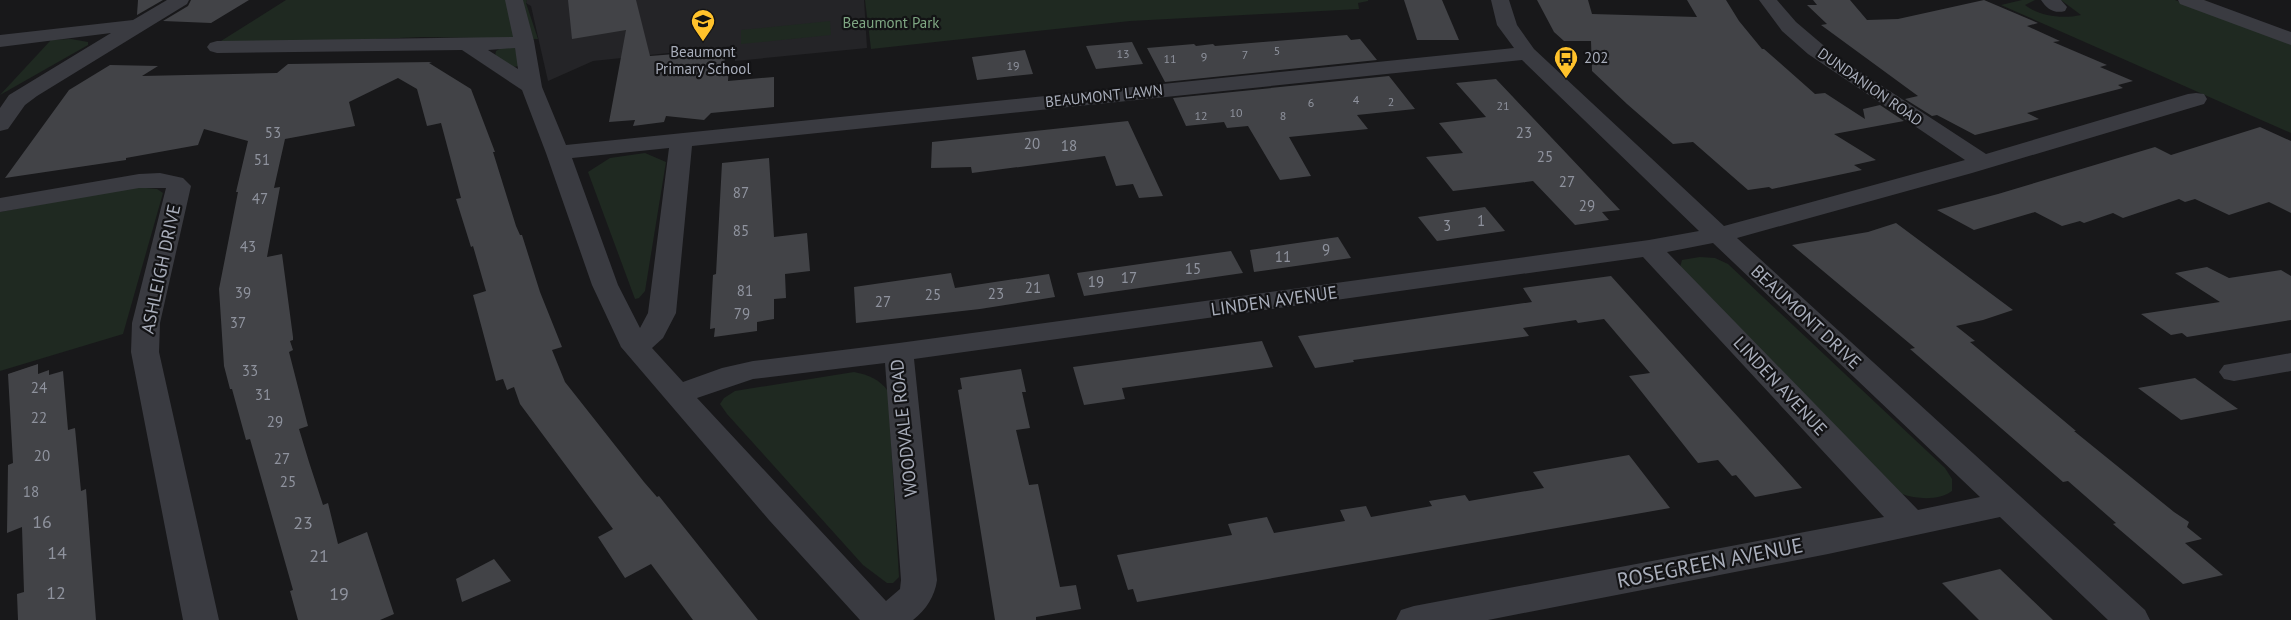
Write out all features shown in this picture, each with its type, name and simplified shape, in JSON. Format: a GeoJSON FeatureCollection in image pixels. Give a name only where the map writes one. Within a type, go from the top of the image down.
{"type":"FeatureCollection","features":[{"type":"Feature","properties":{"kind":"street"},"geometry":{"type":"LineString","coordinates":[[0,124],[17,100],[29,91],[135,25],[180,0]]}},
{"type":"Feature","properties":{"kind":"street","name":"WOODVALE ROAD"},"geometry":{"type":"LineString","coordinates":[[514,0],[524,42],[531,87],[558,153],[605,285],[635,347],[781,512],[883,620],[913,600],[919,591],[919,580],[899,352],[753,370],[732,375],[678,394]]}},
{"type":"Feature","properties":{"kind":"street","name":"BEAUMONT DRIVE"},"geometry":{"type":"LineString","coordinates":[[1500,0],[1507,25],[1527,53],[2006,504],[2132,620]]}},
{"type":"Feature","properties":{"kind":"street","name":"DUNDANION ROAD"},"geometry":{"type":"LineString","coordinates":[[1768,0],[1787,24],[1829,60],[1983,162]]}},
{"type":"Feature","properties":{"kind":"street"},"geometry":{"type":"LineString","coordinates":[[2187,0],[2291,39]]}},
{"type":"Feature","properties":{"kind":"street"},"geometry":{"type":"LineString","coordinates":[[0,41],[135,25]]}},
{"type":"Feature","properties":{"kind":"street"},"geometry":{"type":"LineString","coordinates":[[217,48],[468,45],[524,42]]}},
{"type":"Feature","properties":{"kind":"street"},"geometry":{"type":"LineString","coordinates":[[468,45],[531,87]]}},
{"type":"Feature","properties":{"kind":"street","name":"BEAUMONT LAWN"},"geometry":{"type":"LineString","coordinates":[[681,140],[1527,53]]}},
{"type":"Feature","properties":{"kind":"street","name":"LINDEN AVENUE"},"geometry":{"type":"LineString","coordinates":[[899,352],[1649,248],[1737,231],[1983,162],[2196,99]]}},
{"type":"Feature","properties":{"kind":"street"},"geometry":{"type":"LineString","coordinates":[[558,153],[681,140],[662,313],[653,332],[635,347]]}},
{"type":"Feature","properties":{"kind":"street","name":"ASHLEIGH DRIVE"},"geometry":{"type":"LineString","coordinates":[[0,205],[139,181],[160,179],[172,181],[179,186],[146,323],[145,352],[201,620]]}},
{"type":"Feature","properties":{"kind":"street","name":"LINDEN AVENUE"},"geometry":{"type":"LineString","coordinates":[[1649,248],[1910,523]]}},
{"type":"Feature","properties":{"kind":"street"},"geometry":{"type":"LineString","coordinates":[[2234,372],[2291,362]]}},
{"type":"Feature","properties":{"kind":"street","name":"ROSEGREEN AVENUE"},"geometry":{"type":"LineString","coordinates":[[1414,620],[2006,504]]}},
{"type":"Feature","properties":{"kind":"shaded area","name":"Beaumont Primary School"},"geometry":{"type":"Polygon","coordinates":[[[527,0],[864,0],[867,48],[735,61],[735,46],[593,61],[548,81],[531,6],[526,3],[527,0]]]}},
{"type":"Feature","properties":{"kind":"green space"},"geometry":{"type":"Polygon","coordinates":[[[286,0],[527,0],[526,3],[538,39],[422,37],[213,46],[286,0]]]}},
{"type":"Feature","properties":{"kind":"green space","name":"Beaumont Park"},"geometry":{"type":"Polygon","coordinates":[[[865,0],[1368,1],[1358,3],[1359,9],[1130,21],[871,49],[865,0]]]}},
{"type":"Feature","properties":{"kind":"green space"},"geometry":{"type":"Polygon","coordinates":[[[2022,0],[2035,0],[2025,5],[2038,12],[2052,16],[2067,17],[2081,15],[2061,0],[2175,0],[2291,44],[2291,133],[2001,5],[2022,0]]]}},
{"type":"Feature","properties":{"kind":"green space"},"geometry":{"type":"Polygon","coordinates":[[[830,21],[831,35],[741,44],[741,30],[830,21]]]}},
{"type":"Feature","properties":{"kind":"green space"},"geometry":{"type":"Polygon","coordinates":[[[71,39],[88,42],[88,45],[0,95],[51,40],[71,39]]]}},
{"type":"Feature","properties":{"kind":"green space"},"geometry":{"type":"Polygon","coordinates":[[[501,48],[515,48],[519,66],[513,67],[495,56],[496,51],[501,48]]]}},
{"type":"Feature","properties":{"kind":"green space"},"geometry":{"type":"Polygon","coordinates":[[[645,153],[666,162],[645,291],[639,298],[635,299],[588,172],[610,158],[645,153]]]}},
{"type":"Feature","properties":{"kind":"green space"},"geometry":{"type":"Polygon","coordinates":[[[135,187],[157,189],[163,193],[123,334],[0,371],[0,212],[135,187]]]}},
{"type":"Feature","properties":{"kind":"green space"},"geometry":{"type":"Polygon","coordinates":[[[1700,257],[1715,258],[1728,264],[1945,468],[1952,479],[1952,491],[1934,498],[1902,494],[1680,267],[1682,260],[1700,257]]]}},
{"type":"Feature","properties":{"kind":"green space"},"geometry":{"type":"Polygon","coordinates":[[[854,372],[873,378],[888,391],[899,577],[893,583],[887,583],[863,565],[720,404],[724,398],[735,391],[854,372]]]}},
{"type":"Feature","properties":{"kind":"building"},"geometry":{"type":"Polygon","coordinates":[[[138,0],[163,0],[137,15],[138,0]]]}},
{"type":"Feature","properties":{"kind":"building"},"geometry":{"type":"Polygon","coordinates":[[[191,0],[249,0],[211,23],[163,21],[188,6],[191,0]]]}},
{"type":"Feature","properties":{"kind":"building"},"geometry":{"type":"Polygon","coordinates":[[[568,0],[636,0],[650,56],[726,50],[724,65],[729,65],[728,81],[774,77],[774,107],[711,113],[704,120],[666,116],[664,122],[633,126],[635,120],[609,122],[626,30],[572,39],[568,0]]]}},
{"type":"Feature","properties":{"kind":"building"},"geometry":{"type":"Polygon","coordinates":[[[1404,0],[1442,0],[1459,40],[1417,40],[1404,0]]]}},
{"type":"Feature","properties":{"kind":"building"},"geometry":{"type":"Polygon","coordinates":[[[1537,0],[1588,0],[1592,14],[1697,17],[1687,0],[1726,0],[1739,21],[1762,49],[1815,94],[1825,93],[1865,119],[1863,109],[1880,105],[1904,121],[1834,134],[1876,160],[1854,165],[1862,170],[1772,189],[1769,187],[1748,190],[1693,142],[1673,144],[1627,104],[1592,71],[1591,41],[1564,41],[1554,32],[1537,0]]]}},
{"type":"Feature","properties":{"kind":"building"},"geometry":{"type":"Polygon","coordinates":[[[1813,0],[1850,0],[1867,20],[1898,19],[1984,0],[2038,23],[2027,26],[2060,41],[2053,42],[2107,65],[2100,67],[2133,81],[2118,85],[2123,88],[2027,113],[2039,119],[1975,135],[1937,115],[1932,116],[1905,99],[1918,96],[1821,25],[1827,24],[1807,5],[1817,5],[1813,0]]]}},
{"type":"Feature","properties":{"kind":"building"},"geometry":{"type":"Polygon","coordinates":[[[1347,35],[1351,40],[1360,39],[1377,60],[1165,82],[1147,48],[1194,44],[1196,46],[1213,44],[1215,46],[1347,35]]]}},
{"type":"Feature","properties":{"kind":"building"},"geometry":{"type":"Polygon","coordinates":[[[1132,42],[1143,64],[1096,69],[1086,46],[1132,42]]]}},
{"type":"Feature","properties":{"kind":"building"},"geometry":{"type":"Polygon","coordinates":[[[1025,50],[1033,74],[977,80],[972,57],[1025,50]]]}},
{"type":"Feature","properties":{"kind":"building"},"geometry":{"type":"Polygon","coordinates":[[[432,62],[429,63],[471,89],[495,152],[493,152],[516,226],[520,235],[522,235],[540,292],[562,347],[552,350],[565,382],[644,482],[657,497],[659,496],[758,620],[693,620],[651,564],[625,578],[598,537],[613,529],[520,404],[514,387],[507,390],[503,379],[496,381],[473,295],[486,291],[473,246],[471,247],[456,199],[461,198],[441,123],[427,126],[417,89],[398,78],[349,102],[355,126],[285,139],[274,188],[280,187],[267,257],[282,254],[293,337],[293,340],[290,341],[293,350],[289,352],[308,426],[299,429],[309,462],[323,505],[328,503],[338,544],[367,532],[394,614],[380,620],[298,620],[290,591],[293,590],[250,439],[246,440],[232,389],[230,389],[224,366],[219,289],[238,192],[236,192],[248,141],[204,129],[198,145],[126,158],[126,160],[5,178],[69,90],[110,65],[158,66],[142,76],[277,73],[288,64],[432,62]]]}},
{"type":"Feature","properties":{"kind":"building"},"geometry":{"type":"Polygon","coordinates":[[[1389,76],[1415,109],[1357,115],[1368,129],[1289,137],[1311,176],[1280,180],[1248,126],[1227,128],[1224,122],[1186,126],[1173,98],[1389,76]]]}},
{"type":"Feature","properties":{"kind":"building"},"geometry":{"type":"Polygon","coordinates":[[[1496,79],[1620,210],[1602,212],[1609,220],[1575,225],[1533,181],[1453,191],[1426,157],[1463,153],[1439,123],[1486,117],[1456,83],[1496,79]]]}},
{"type":"Feature","properties":{"kind":"building"},"geometry":{"type":"Polygon","coordinates":[[[1128,121],[1163,196],[1139,198],[1133,184],[1116,186],[1105,156],[972,173],[971,167],[931,168],[932,142],[1128,121]]]}},
{"type":"Feature","properties":{"kind":"building"},"geometry":{"type":"Polygon","coordinates":[[[2260,127],[2291,141],[2291,213],[2269,202],[2229,215],[2195,199],[2185,202],[2179,199],[2123,218],[2113,213],[2084,223],[2080,221],[2062,226],[2035,212],[1974,230],[1937,210],[1998,194],[2155,147],[2171,155],[2260,127]]]}},
{"type":"Feature","properties":{"kind":"building"},"geometry":{"type":"Polygon","coordinates":[[[769,158],[774,237],[807,233],[810,271],[785,274],[786,298],[774,299],[774,319],[757,322],[757,331],[714,337],[715,328],[710,329],[713,275],[716,274],[722,163],[769,158]]]}},
{"type":"Feature","properties":{"kind":"building"},"geometry":{"type":"Polygon","coordinates":[[[1485,207],[1505,231],[1437,241],[1418,217],[1485,207]]]}},
{"type":"Feature","properties":{"kind":"building"},"geometry":{"type":"Polygon","coordinates":[[[1896,223],[2013,310],[1983,320],[1956,326],[1975,341],[1970,342],[2076,431],[2074,431],[2189,522],[2187,527],[2202,539],[2185,543],[2223,575],[2183,584],[2113,524],[2116,523],[2068,481],[2063,482],[1910,349],[1915,348],[1792,245],[1868,232],[1896,223]]]}},
{"type":"Feature","properties":{"kind":"building"},"geometry":{"type":"Polygon","coordinates":[[[1338,237],[1351,258],[1254,272],[1250,250],[1338,237]]]}},
{"type":"Feature","properties":{"kind":"building"},"geometry":{"type":"Polygon","coordinates":[[[1231,251],[1243,273],[1084,296],[1077,273],[1231,251]]]}},
{"type":"Feature","properties":{"kind":"building"},"geometry":{"type":"Polygon","coordinates":[[[2207,267],[2229,278],[2281,270],[2291,276],[2291,320],[2187,337],[2182,333],[2171,335],[2141,314],[2220,302],[2175,273],[2207,267]]]}},
{"type":"Feature","properties":{"kind":"building"},"geometry":{"type":"Polygon","coordinates":[[[951,273],[955,288],[1049,274],[1055,297],[980,309],[856,323],[854,287],[951,273]]]}},
{"type":"Feature","properties":{"kind":"building"},"geometry":{"type":"Polygon","coordinates":[[[1611,276],[1802,488],[1755,497],[1736,475],[1732,476],[1718,460],[1698,463],[1629,376],[1650,373],[1604,319],[1578,323],[1576,320],[1523,328],[1529,336],[1353,360],[1354,362],[1315,368],[1298,336],[1532,302],[1523,288],[1611,276]]]}},
{"type":"Feature","properties":{"kind":"building"},"geometry":{"type":"Polygon","coordinates":[[[1262,341],[1273,367],[1122,388],[1125,399],[1084,405],[1073,367],[1262,341]]]}},
{"type":"Feature","properties":{"kind":"building"},"geometry":{"type":"Polygon","coordinates":[[[38,364],[38,374],[49,370],[49,375],[63,371],[68,430],[75,428],[81,491],[86,489],[96,620],[18,620],[17,594],[24,592],[22,527],[7,533],[8,465],[13,463],[8,374],[38,364]]]}},
{"type":"Feature","properties":{"kind":"building"},"geometry":{"type":"Polygon","coordinates":[[[1021,369],[1026,392],[1022,392],[1030,428],[1016,430],[1029,485],[1038,484],[1060,587],[1076,585],[1081,609],[1036,617],[1036,620],[995,620],[958,390],[962,389],[960,378],[1021,369]]]}},
{"type":"Feature","properties":{"kind":"building"},"geometry":{"type":"Polygon","coordinates":[[[2195,378],[2238,409],[2181,420],[2138,388],[2195,378]]]}},
{"type":"Feature","properties":{"kind":"building"},"geometry":{"type":"Polygon","coordinates":[[[1629,455],[1670,508],[1137,602],[1133,589],[1128,590],[1117,555],[1232,535],[1228,524],[1267,517],[1274,533],[1345,521],[1340,510],[1366,506],[1371,517],[1432,506],[1429,501],[1465,495],[1469,501],[1544,488],[1533,472],[1629,455]]]}},
{"type":"Feature","properties":{"kind":"building"},"geometry":{"type":"Polygon","coordinates":[[[494,559],[511,581],[462,602],[456,579],[494,559]]]}},
{"type":"Feature","properties":{"kind":"building"},"geometry":{"type":"Polygon","coordinates":[[[2000,569],[2053,620],[1979,620],[1942,583],[2000,569]]]}},
{"type":"Feature","properties":{"kind":"place","name":"Beaumont Primary School"},"geometry":{"type":"Point","coordinates":[703,42]}},
{"type":"Feature","properties":{"kind":"place","name":"202"},"geometry":{"type":"Point","coordinates":[1566,79]}}]}
